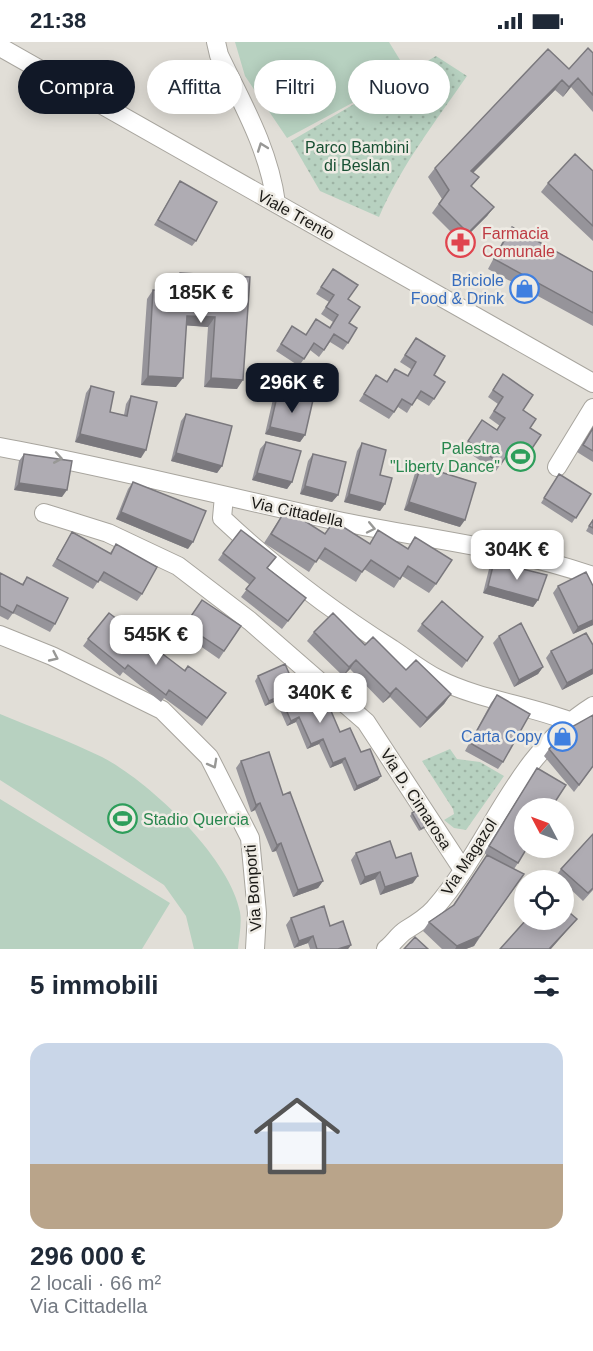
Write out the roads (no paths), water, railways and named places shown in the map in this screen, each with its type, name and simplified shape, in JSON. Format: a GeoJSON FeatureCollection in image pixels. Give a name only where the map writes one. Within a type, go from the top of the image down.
{"type":"FeatureCollection","features":[{"type":"Feature","properties":{"kind":"street"},"geometry":{"type":"LineString","coordinates":[[216,42],[219,55],[260,138],[272,172],[276,203]]}},
{"type":"Feature","properties":{"kind":"street","name":"Viale Trento"},"geometry":{"type":"LineString","coordinates":[[0,47],[593,383]]}},
{"type":"Feature","properties":{"kind":"street"},"geometry":{"type":"LineString","coordinates":[[557,467],[592,412]]}},
{"type":"Feature","properties":{"kind":"street","name":"Via Cittadella"},"geometry":{"type":"LineString","coordinates":[[0,447],[70,460],[224,496],[504,554],[593,576]]}},
{"type":"Feature","properties":{"kind":"street"},"geometry":{"type":"LineString","coordinates":[[224,496],[222,518],[283,570],[363,631],[438,679],[467,690],[536,708],[569,721]]}},
{"type":"Feature","properties":{"kind":"street","name":"Via D. Cimarosa"},"geometry":{"type":"LineString","coordinates":[[44,513],[108,533],[178,566],[250,621],[366,722],[463,870]]}},
{"type":"Feature","properties":{"kind":"street","name":"Via Bonporti"},"geometry":{"type":"LineString","coordinates":[[0,635],[51,656],[162,710],[209,757],[250,838],[257,913],[255,949]]}},
{"type":"Feature","properties":{"kind":"street","name":"Via Magazol"},"geometry":{"type":"LineString","coordinates":[[386,949],[434,909],[463,870],[525,769],[547,742],[569,721],[593,706]]}},
{"type":"Feature","properties":{"kind":"place","name":"Farmacia Comunale"},"geometry":{"type":"Point","coordinates":[461,242]}},
{"type":"Feature","properties":{"kind":"place","name":"Briciole Food & Drink"},"geometry":{"type":"Point","coordinates":[525,289]}},
{"type":"Feature","properties":{"kind":"place","name":"Palestra \"Liberty Dance\""},"geometry":{"type":"Point","coordinates":[521,457]}},
{"type":"Feature","properties":{"kind":"place","name":"Carta Copy"},"geometry":{"type":"Point","coordinates":[563,736]}},
{"type":"Feature","properties":{"kind":"place","name":"Stadio Quercia"},"geometry":{"type":"Point","coordinates":[122,819]}},
{"type":"Feature","properties":{"kind":"park label","name":"Parco Bambini di Beslan"},"geometry":{"type":"Point","coordinates":[357,156]}}]}
